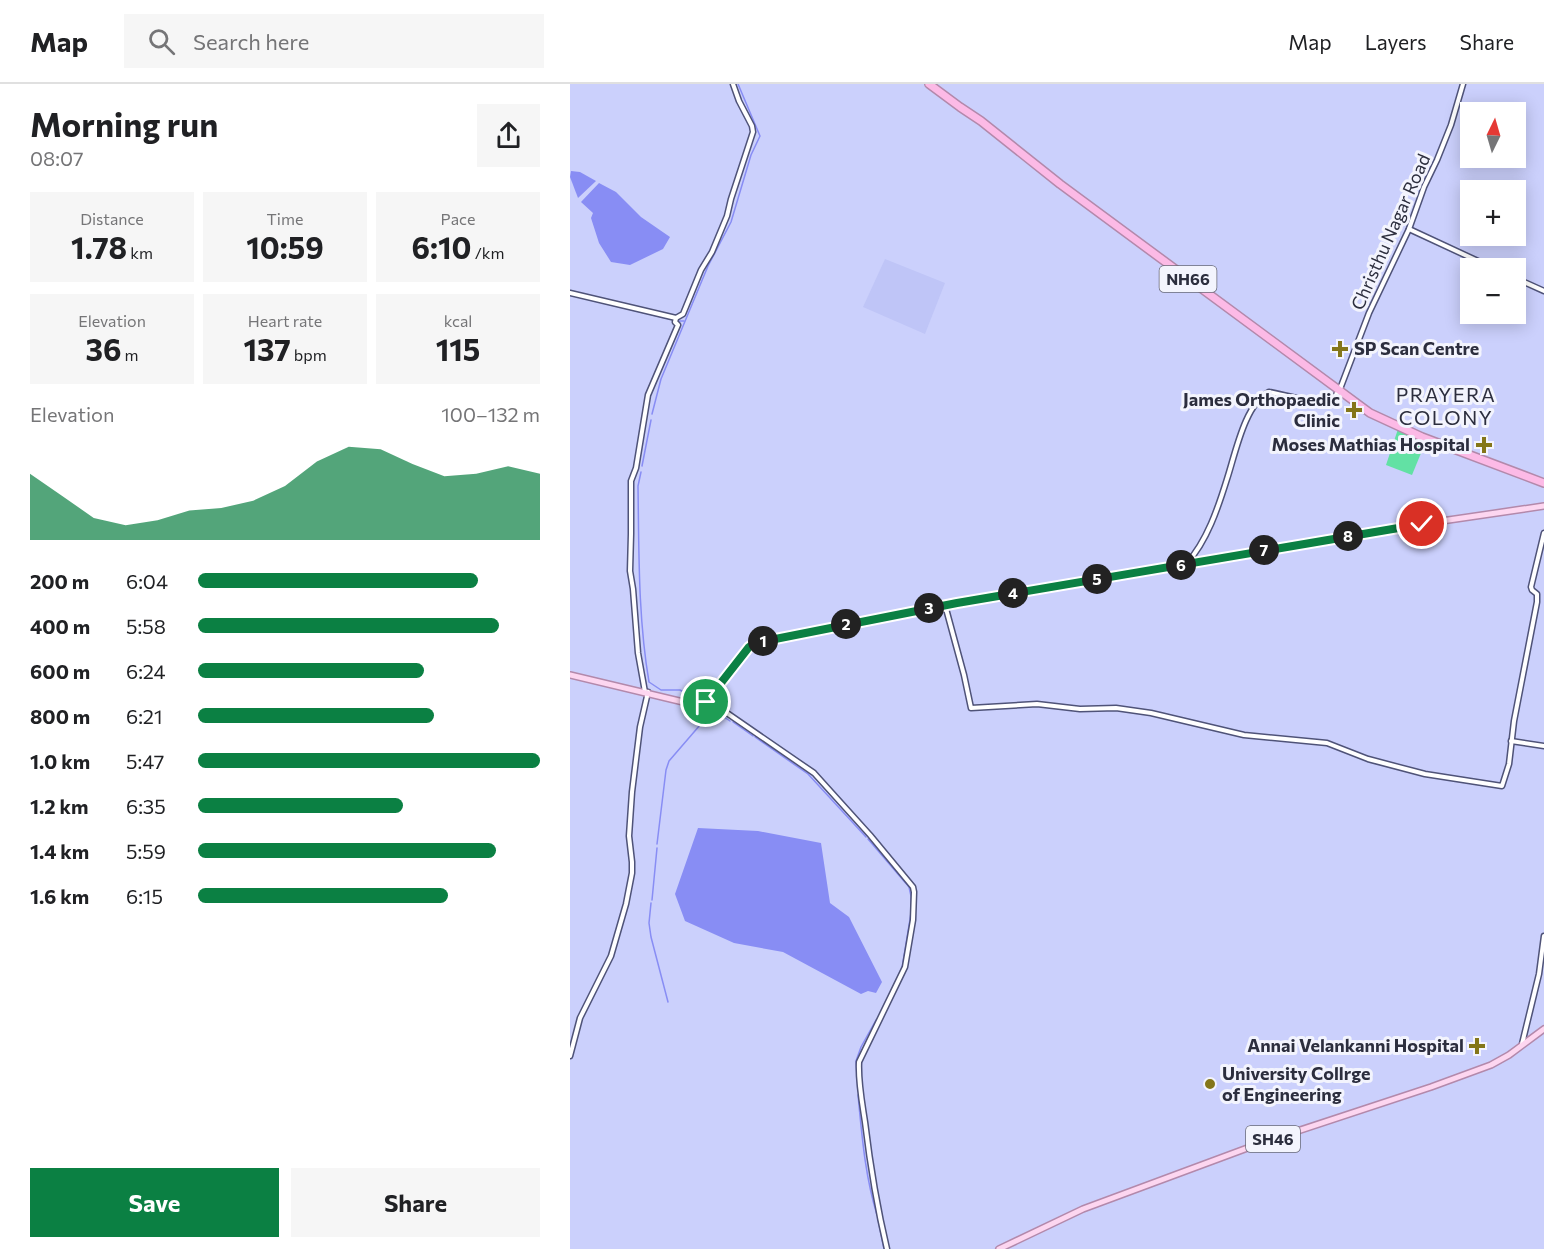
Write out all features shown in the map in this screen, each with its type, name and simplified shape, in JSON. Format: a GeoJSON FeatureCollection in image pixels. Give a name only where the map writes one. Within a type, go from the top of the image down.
{"type":"FeatureCollection","features":[{"type":"Feature","properties":{"kind":"highway","name":"NH66"},"geometry":{"type":"LineString","coordinates":[[929,84],[1370,413],[1487,465],[1544,482]]}},
{"type":"Feature","properties":{"kind":"main road"},"geometry":{"type":"LineString","coordinates":[[570,675],[704,703],[749,647],[755,643],[945,605],[1440,521],[1544,506]]}},
{"type":"Feature","properties":{"kind":"main road","name":"SH46"},"geometry":{"type":"LineString","coordinates":[[999,1249],[1083,1209],[1261,1143],[1491,1065],[1509,1055],[1544,1029]]}},
{"type":"Feature","properties":{"kind":"street"},"geometry":{"type":"LineString","coordinates":[[570,293],[676,318],[683,314],[727,216],[753,132],[733,84]]}},
{"type":"Feature","properties":{"kind":"street","name":"Christhu Nagar Road"},"geometry":{"type":"LineString","coordinates":[[1340,389],[1369,313],[1409,230],[1424,187],[1451,125],[1463,84]]}},
{"type":"Feature","properties":{"kind":"street"},"geometry":{"type":"LineString","coordinates":[[1409,230],[1471,258]]}},
{"type":"Feature","properties":{"kind":"street"},"geometry":{"type":"LineString","coordinates":[[1526,283],[1544,291]]}},
{"type":"Feature","properties":{"kind":"street"},"geometry":{"type":"LineString","coordinates":[[570,1056],[580,1018],[611,956],[632,873],[629,836],[632,792],[647,692],[638,653],[630,571],[631,480],[636,468],[648,395],[678,325],[675,322],[676,318]]}},
{"type":"Feature","properties":{"kind":"street"},"geometry":{"type":"LineString","coordinates":[[1187,563],[1199,548],[1210,525],[1243,430],[1258,399],[1269,392],[1309,401],[1328,401],[1336,396],[1340,389]]}},
{"type":"Feature","properties":{"kind":"street"},"geometry":{"type":"LineString","coordinates":[[945,605],[971,708],[1034,704],[1080,709],[1116,708],[1151,713],[1244,735],[1327,743],[1368,759],[1425,774],[1502,786],[1509,764],[1514,721],[1537,602],[1538,595],[1531,587],[1544,532]]}},
{"type":"Feature","properties":{"kind":"street"},"geometry":{"type":"LineString","coordinates":[[704,703],[814,773],[913,887],[913,920],[905,967],[859,1062],[867,1142],[886,1249]]}},
{"type":"Feature","properties":{"kind":"street"},"geometry":{"type":"LineString","coordinates":[[1511,741],[1544,746]]}},
{"type":"Feature","properties":{"kind":"street"},"geometry":{"type":"LineString","coordinates":[[1522,1046],[1539,974],[1544,936]]}},
{"type":"Feature","properties":{"kind":"shaded area"},"geometry":{"type":"Polygon","coordinates":[[[885,259],[945,283],[925,334],[863,307],[885,259]]]}},
{"type":"Feature","properties":{"kind":"green space"},"geometry":{"type":"Polygon","coordinates":[[[1398,429],[1426,441],[1412,475],[1386,465],[1398,429]]]}},
{"type":"Feature","properties":{"kind":"water"},"geometry":{"type":"Polygon","coordinates":[[[571,171],[580,172],[596,181],[578,198],[570,177],[571,171]]]}},
{"type":"Feature","properties":{"kind":"water"},"geometry":{"type":"Polygon","coordinates":[[[599,183],[616,192],[641,217],[670,237],[663,249],[630,265],[611,262],[599,243],[591,218],[593,213],[581,202],[599,183]]]}},
{"type":"Feature","properties":{"kind":"water"},"geometry":{"type":"Polygon","coordinates":[[[698,828],[758,831],[821,843],[830,903],[849,917],[882,982],[876,993],[868,991],[861,994],[783,952],[734,943],[685,921],[675,894],[698,828]]]}},
{"type":"Feature","properties":{"kind":"waterway"},"geometry":{"type":"LineString","coordinates":[[652,414],[661,379],[708,266],[731,222],[751,155],[760,136],[738,84]]}},
{"type":"Feature","properties":{"kind":"waterway"},"geometry":{"type":"LineString","coordinates":[[570,295],[674,320]]}},
{"type":"Feature","properties":{"kind":"waterway"},"geometry":{"type":"LineString","coordinates":[[679,321],[684,321]]}},
{"type":"Feature","properties":{"kind":"waterway"},"geometry":{"type":"LineString","coordinates":[[642,466],[651,420]]}},
{"type":"Feature","properties":{"kind":"waterway"},"geometry":{"type":"LineString","coordinates":[[641,472],[638,486],[640,584],[649,682],[661,690],[680,690],[702,702]]}},
{"type":"Feature","properties":{"kind":"waterway"},"geometry":{"type":"LineString","coordinates":[[706,705],[730,721]]}},
{"type":"Feature","properties":{"kind":"waterway"},"geometry":{"type":"LineString","coordinates":[[657,844],[669,761],[713,710]]}},
{"type":"Feature","properties":{"kind":"waterway"},"geometry":{"type":"LineString","coordinates":[[733,722],[753,736]]}},
{"type":"Feature","properties":{"kind":"waterway"},"geometry":{"type":"LineString","coordinates":[[755,737],[808,774],[866,837]]}},
{"type":"Feature","properties":{"kind":"waterway"},"geometry":{"type":"LineString","coordinates":[[868,839],[909,887],[911,896],[911,913],[902,968],[894,986]]}},
{"type":"Feature","properties":{"kind":"waterway"},"geometry":{"type":"LineString","coordinates":[[652,900],[657,848]]}},
{"type":"Feature","properties":{"kind":"waterway"},"geometry":{"type":"LineString","coordinates":[[651,903],[649,923],[651,937],[668,1002]]}},
{"type":"Feature","properties":{"kind":"waterway"},"geometry":{"type":"LineString","coordinates":[[880,1013],[886,1001]]}},
{"type":"Feature","properties":{"kind":"waterway"},"geometry":{"type":"LineString","coordinates":[[858,1091],[856,1061],[876,1020]]}},
{"type":"Feature","properties":{"kind":"waterway"},"geometry":{"type":"LineString","coordinates":[[858,1095],[867,1171],[877,1215]]}},
{"type":"Feature","properties":{"kind":"waterway"},"geometry":{"type":"LineString","coordinates":[[878,1219],[884,1249]]}},
{"type":"Feature","properties":{"kind":"place","name":"SP Scan Centre"},"geometry":{"type":"Point","coordinates":[1340,349]}},
{"type":"Feature","properties":{"kind":"place","name":"James Orthopaedic Clinic"},"geometry":{"type":"Point","coordinates":[1354,410]}},
{"type":"Feature","properties":{"kind":"place","name":"Moses Mathias Hospital"},"geometry":{"type":"Point","coordinates":[1484,445]}},
{"type":"Feature","properties":{"kind":"place","name":"Annai Velankanni Hospital"},"geometry":{"type":"Point","coordinates":[1477,1046]}},
{"type":"Feature","properties":{"kind":"place","name":"University Collrge of Engineering"},"geometry":{"type":"Point","coordinates":[1210,1084]}},
{"type":"Feature","properties":{"kind":"district","name":"PRAYERA COLONY"},"geometry":{"type":"Point","coordinates":[1446,406]}},
{"type":"Feature","properties":{"kind":"route"},"geometry":{"type":"LineString","coordinates":[[706,702],[749,647],[755,643],[775,638],[957,603],[1422,524]]}}]}
